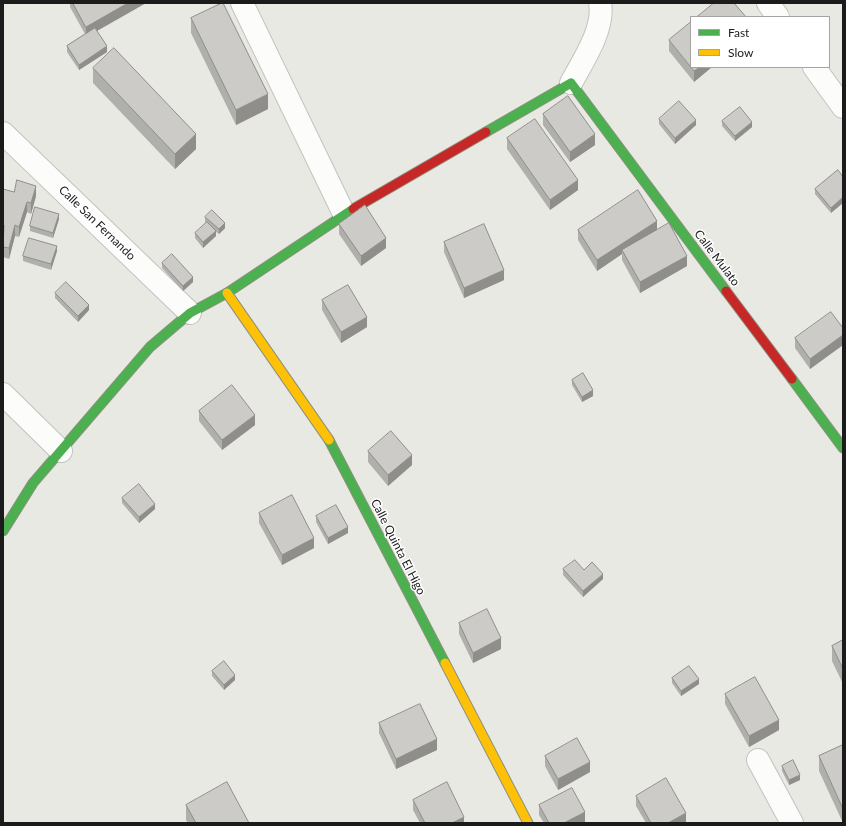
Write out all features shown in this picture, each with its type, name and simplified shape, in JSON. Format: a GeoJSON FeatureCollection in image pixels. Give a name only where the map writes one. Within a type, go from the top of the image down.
{"type":"FeatureCollection","features":[{"type":"Feature","properties":{"kind":"street"},"geometry":{"type":"LineString","coordinates":[[242,3],[344,214]]}},
{"type":"Feature","properties":{"kind":"street"},"geometry":{"type":"LineString","coordinates":[[3,530],[33,483],[150,347],[190,314],[227,293],[344,214],[572,83],[595,40],[601,9],[600,3]]}},
{"type":"Feature","properties":{"kind":"street"},"geometry":{"type":"LineString","coordinates":[[768,3],[777,16]]}},
{"type":"Feature","properties":{"kind":"street"},"geometry":{"type":"LineString","coordinates":[[815,68],[843,107]]}},
{"type":"Feature","properties":{"kind":"street","name":"Calle Mulato"},"geometry":{"type":"LineString","coordinates":[[572,83],[843,448]]}},
{"type":"Feature","properties":{"kind":"street","name":"Calle San Fernando"},"geometry":{"type":"LineString","coordinates":[[3,133],[190,314]]}},
{"type":"Feature","properties":{"kind":"street","name":"Calle Quinta El Higo"},"geometry":{"type":"LineString","coordinates":[[227,293],[327,436],[528,823]]}},
{"type":"Feature","properties":{"kind":"street"},"geometry":{"type":"LineString","coordinates":[[3,394],[61,451]]}},
{"type":"Feature","properties":{"kind":"street"},"geometry":{"type":"LineString","coordinates":[[758,760],[792,823]]}},
{"type":"Feature","properties":{"kind":"building"},"geometry":{"type":"Polygon","coordinates":[[[73,3],[128,3],[86,27],[73,3]]]}},
{"type":"Feature","properties":{"kind":"building"},"geometry":{"type":"Polygon","coordinates":[[[222,3],[268,94],[236,110],[191,18],[222,3]]]}},
{"type":"Feature","properties":{"kind":"building"},"geometry":{"type":"Polygon","coordinates":[[[714,3],[734,3],[745,16],[698,16],[714,3]]]}},
{"type":"Feature","properties":{"kind":"building"},"geometry":{"type":"Polygon","coordinates":[[[690,23],[690,66],[669,40],[690,23]]]}},
{"type":"Feature","properties":{"kind":"building"},"geometry":{"type":"Polygon","coordinates":[[[95,28],[107,46],[79,65],[67,46],[95,28]]]}},
{"type":"Feature","properties":{"kind":"building"},"geometry":{"type":"Polygon","coordinates":[[[114,48],[196,134],[175,154],[93,68],[114,48]]]}},
{"type":"Feature","properties":{"kind":"building"},"geometry":{"type":"Polygon","coordinates":[[[692,68],[698,68],[694,71],[692,68]]]}},
{"type":"Feature","properties":{"kind":"building"},"geometry":{"type":"Polygon","coordinates":[[[568,96],[595,134],[570,152],[543,114],[568,96]]]}},
{"type":"Feature","properties":{"kind":"building"},"geometry":{"type":"Polygon","coordinates":[[[679,101],[696,120],[675,138],[659,119],[679,101]]]}},
{"type":"Feature","properties":{"kind":"building"},"geometry":{"type":"Polygon","coordinates":[[[740,107],[752,122],[735,136],[722,121],[740,107]]]}},
{"type":"Feature","properties":{"kind":"building"},"geometry":{"type":"Polygon","coordinates":[[[535,119],[578,180],[550,200],[507,138],[535,119]]]}},
{"type":"Feature","properties":{"kind":"building"},"geometry":{"type":"Polygon","coordinates":[[[838,170],[843,177],[843,197],[831,208],[815,189],[838,170]]]}},
{"type":"Feature","properties":{"kind":"building"},"geometry":{"type":"Polygon","coordinates":[[[17,180],[36,186],[31,203],[27,202],[19,227],[15,225],[9,248],[3,247],[3,189],[14,192],[17,180]]]}},
{"type":"Feature","properties":{"kind":"building"},"geometry":{"type":"Polygon","coordinates":[[[638,190],[657,221],[597,260],[578,230],[638,190]]]}},
{"type":"Feature","properties":{"kind":"building"},"geometry":{"type":"Polygon","coordinates":[[[365,205],[386,238],[361,256],[339,224],[365,205]]]}},
{"type":"Feature","properties":{"kind":"building"},"geometry":{"type":"Polygon","coordinates":[[[35,207],[59,214],[53,233],[30,226],[35,207]]]}},
{"type":"Feature","properties":{"kind":"building"},"geometry":{"type":"Polygon","coordinates":[[[212,210],[225,223],[219,229],[205,217],[212,210]]]}},
{"type":"Feature","properties":{"kind":"building"},"geometry":{"type":"Polygon","coordinates":[[[207,222],[216,231],[203,242],[195,233],[207,222]]]}},
{"type":"Feature","properties":{"kind":"building"},"geometry":{"type":"Polygon","coordinates":[[[669,223],[687,256],[640,282],[622,250],[669,223]]]}},
{"type":"Feature","properties":{"kind":"building"},"geometry":{"type":"Polygon","coordinates":[[[484,224],[504,270],[464,288],[444,242],[484,224]]]}},
{"type":"Feature","properties":{"kind":"building"},"geometry":{"type":"Polygon","coordinates":[[[29,238],[57,246],[51,264],[23,256],[29,238]]]}},
{"type":"Feature","properties":{"kind":"building"},"geometry":{"type":"Polygon","coordinates":[[[172,254],[193,277],[183,286],[162,263],[172,254]]]}},
{"type":"Feature","properties":{"kind":"building"},"geometry":{"type":"Polygon","coordinates":[[[66,282],[89,305],[78,316],[55,293],[66,282]]]}},
{"type":"Feature","properties":{"kind":"building"},"geometry":{"type":"Polygon","coordinates":[[[348,285],[367,317],[341,332],[322,300],[348,285]]]}},
{"type":"Feature","properties":{"kind":"building"},"geometry":{"type":"Polygon","coordinates":[[[831,312],[843,328],[843,335],[810,359],[795,338],[831,312]]]}},
{"type":"Feature","properties":{"kind":"building"},"geometry":{"type":"Polygon","coordinates":[[[583,373],[593,390],[582,397],[572,380],[583,373]]]}},
{"type":"Feature","properties":{"kind":"building"},"geometry":{"type":"Polygon","coordinates":[[[232,385],[255,415],[222,440],[199,411],[232,385]]]}},
{"type":"Feature","properties":{"kind":"building"},"geometry":{"type":"Polygon","coordinates":[[[391,431],[412,455],[388,475],[368,451],[391,431]]]}},
{"type":"Feature","properties":{"kind":"building"},"geometry":{"type":"Polygon","coordinates":[[[139,484],[155,504],[139,517],[122,498],[139,484]]]}},
{"type":"Feature","properties":{"kind":"building"},"geometry":{"type":"Polygon","coordinates":[[[292,495],[314,538],[282,555],[259,513],[292,495]]]}},
{"type":"Feature","properties":{"kind":"building"},"geometry":{"type":"Polygon","coordinates":[[[336,505],[348,527],[328,538],[316,516],[336,505]]]}},
{"type":"Feature","properties":{"kind":"building"},"geometry":{"type":"Polygon","coordinates":[[[575,560],[584,570],[592,562],[603,574],[583,591],[563,569],[575,560]]]}},
{"type":"Feature","properties":{"kind":"building"},"geometry":{"type":"Polygon","coordinates":[[[487,609],[501,638],[473,653],[459,623],[487,609]]]}},
{"type":"Feature","properties":{"kind":"building"},"geometry":{"type":"Polygon","coordinates":[[[843,640],[843,669],[832,646],[843,640]]]}},
{"type":"Feature","properties":{"kind":"building"},"geometry":{"type":"Polygon","coordinates":[[[224,661],[235,675],[224,685],[212,671],[224,661]]]}},
{"type":"Feature","properties":{"kind":"building"},"geometry":{"type":"Polygon","coordinates":[[[689,666],[699,679],[681,691],[672,678],[689,666]]]}},
{"type":"Feature","properties":{"kind":"building"},"geometry":{"type":"Polygon","coordinates":[[[755,677],[779,720],[749,736],[725,694],[755,677]]]}},
{"type":"Feature","properties":{"kind":"building"},"geometry":{"type":"Polygon","coordinates":[[[420,704],[437,739],[396,759],[379,723],[420,704]]]}},
{"type":"Feature","properties":{"kind":"building"},"geometry":{"type":"Polygon","coordinates":[[[577,738],[590,762],[558,779],[545,756],[577,738]]]}},
{"type":"Feature","properties":{"kind":"building"},"geometry":{"type":"Polygon","coordinates":[[[843,745],[843,809],[819,756],[843,745]]]}},
{"type":"Feature","properties":{"kind":"building"},"geometry":{"type":"Polygon","coordinates":[[[793,760],[800,775],[789,780],[782,766],[793,760]]]}},
{"type":"Feature","properties":{"kind":"building"},"geometry":{"type":"Polygon","coordinates":[[[666,778],[686,813],[668,823],[651,823],[636,796],[666,778]]]}},
{"type":"Feature","properties":{"kind":"building"},"geometry":{"type":"Polygon","coordinates":[[[227,782],[249,823],[196,823],[186,805],[227,782]]]}},
{"type":"Feature","properties":{"kind":"building"},"geometry":{"type":"Polygon","coordinates":[[[447,782],[464,817],[452,823],[425,823],[413,800],[447,782]]]}},
{"type":"Feature","properties":{"kind":"building"},"geometry":{"type":"Polygon","coordinates":[[[572,788],[585,812],[564,823],[549,823],[539,805],[572,788]]]}},
{"type":"Feature","properties":{"kind":"traffic: fast"},"geometry":{"type":"LineString","coordinates":[[486,132],[571,83],[726,291]]}},
{"type":"Feature","properties":{"kind":"traffic: fast"},"geometry":{"type":"LineString","coordinates":[[3,531],[33,483],[150,347],[190,313],[227,293],[353,209]]}},
{"type":"Feature","properties":{"kind":"traffic: fast"},"geometry":{"type":"LineString","coordinates":[[792,379],[843,448]]}},
{"type":"Feature","properties":{"kind":"traffic: fast"},"geometry":{"type":"LineString","coordinates":[[329,440],[445,663]]}},
{"type":"Feature","properties":{"kind":"traffic: slow"},"geometry":{"type":"LineString","coordinates":[[227,293],[329,440]]}},
{"type":"Feature","properties":{"kind":"traffic: slow"},"geometry":{"type":"LineString","coordinates":[[445,663],[528,823]]}},
{"type":"Feature","properties":{"kind":"traffic: jam"},"geometry":{"type":"LineString","coordinates":[[353,209],[486,132]]}},
{"type":"Feature","properties":{"kind":"traffic: jam"},"geometry":{"type":"LineString","coordinates":[[726,291],[792,379]]}}]}
